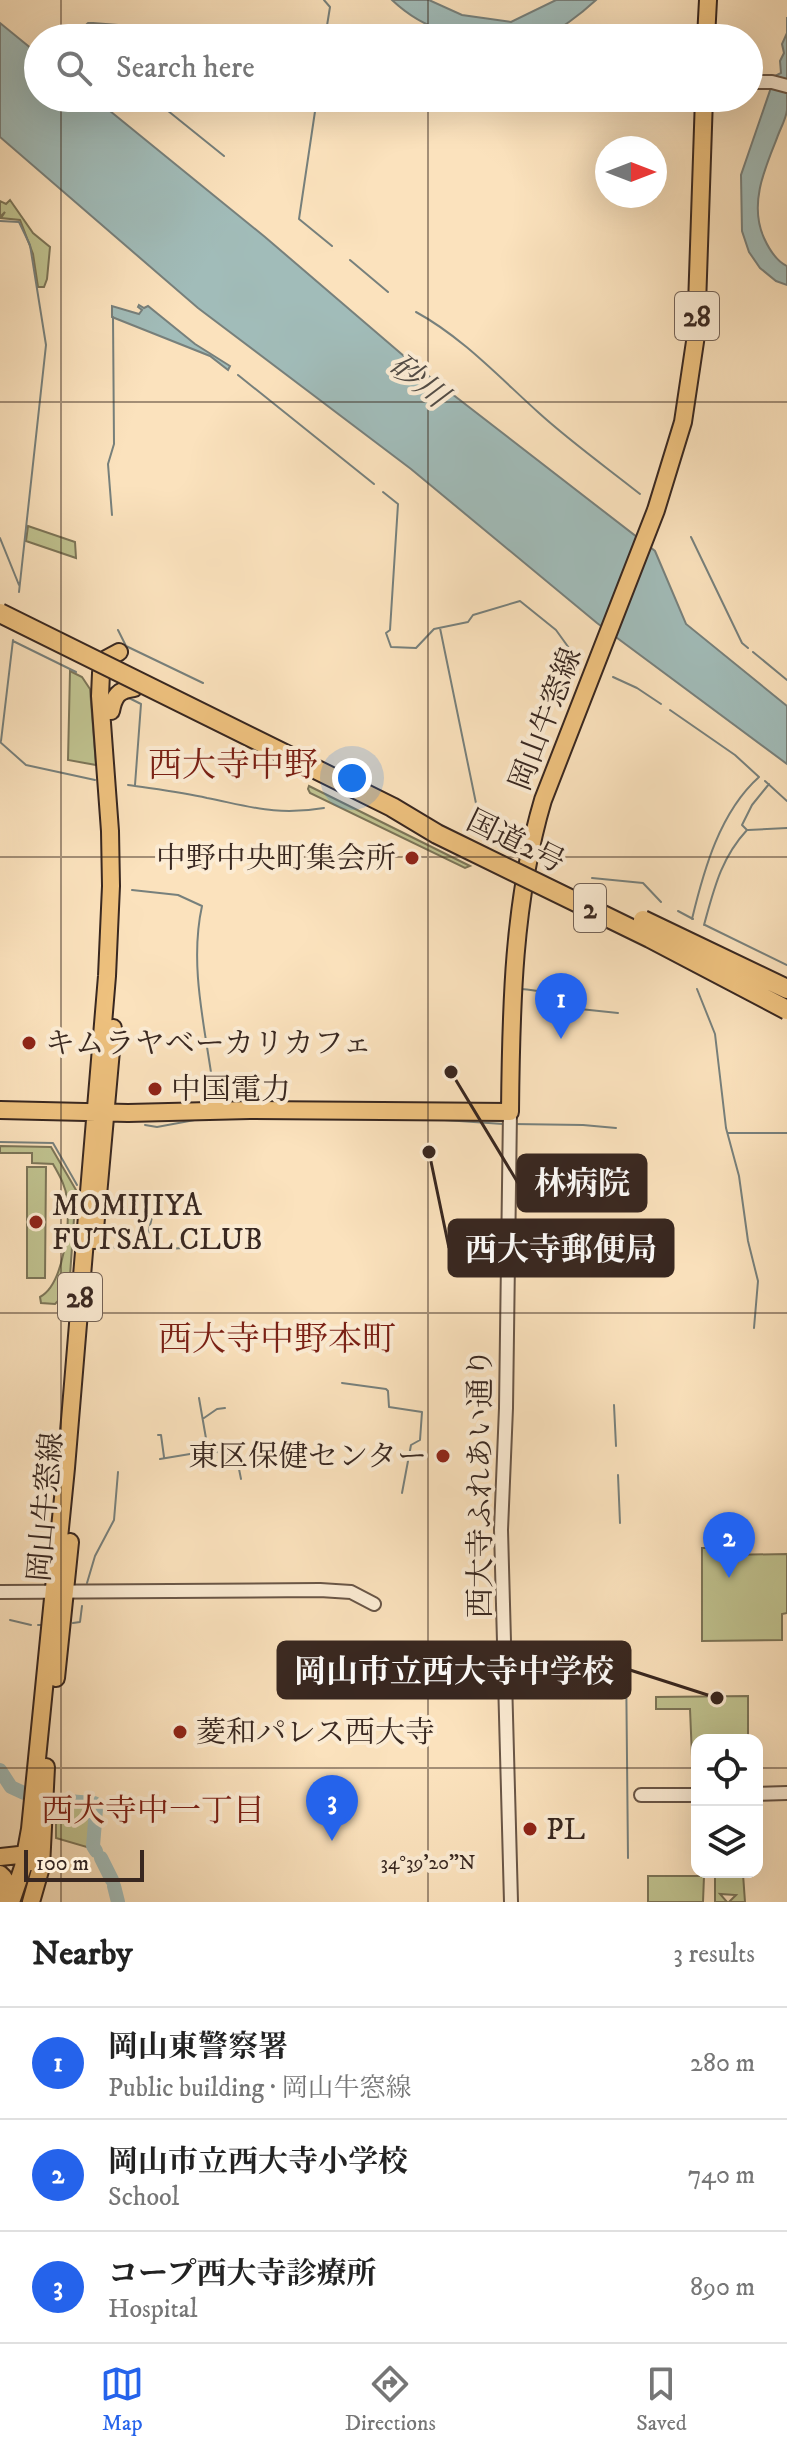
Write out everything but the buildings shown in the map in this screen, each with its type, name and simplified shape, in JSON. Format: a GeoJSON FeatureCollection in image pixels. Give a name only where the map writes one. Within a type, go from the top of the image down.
{"type":"FeatureCollection","features":[{"type":"Feature","properties":{"kind":"highway","name":"国道2号"},"geometry":{"type":"LineString","coordinates":[[0,613],[392,807],[503,852],[787,989]]}},
{"type":"Feature","properties":{"kind":"highway","name":"国道2号"},"geometry":{"type":"LineString","coordinates":[[392,807],[437,834],[650,938],[787,1010]]}},
{"type":"Feature","properties":{"kind":"main road"},"geometry":{"type":"LineString","coordinates":[[707,24],[708,0]]}},
{"type":"Feature","properties":{"kind":"main road","name":"岡山牛窓線"},"geometry":{"type":"LineString","coordinates":[[509,1120],[512,986],[529,853],[543,800],[678,442],[693,367],[704,112]]}},
{"type":"Feature","properties":{"kind":"main road","name":"岡山牛窓線"},"geometry":{"type":"LineString","coordinates":[[20,1902],[33,1863],[46,1767],[121,893],[120,822],[108,652],[100,688],[111,886],[100,1113]]}},
{"type":"Feature","properties":{"kind":"main road"},"geometry":{"type":"LineString","coordinates":[[86,666],[100,688]]}},
{"type":"Feature","properties":{"kind":"main road"},"geometry":{"type":"LineString","coordinates":[[111,711],[115,696],[122,690],[134,688]]}},
{"type":"Feature","properties":{"kind":"main road"},"geometry":{"type":"LineString","coordinates":[[0,1110],[100,1113],[266,1110],[509,1120]]}},
{"type":"Feature","properties":{"kind":"main road","name":"岡山牛窓線"},"geometry":{"type":"LineString","coordinates":[[11,1902],[33,1863],[32,1816],[60,1592]]}},
{"type":"Feature","properties":{"kind":"main road"},"geometry":{"type":"LineString","coordinates":[[0,1857],[14,1854],[33,1863],[31,1902]]}},
{"type":"Feature","properties":{"kind":"main road"},"geometry":{"type":"LineString","coordinates":[[0,1874],[7,1886],[3,1902]]}},
{"type":"Feature","properties":{"kind":"street"},"geometry":{"type":"LineString","coordinates":[[763,82],[787,86]]}},
{"type":"Feature","properties":{"kind":"street","name":"西大寺ふれあい通り"},"geometry":{"type":"LineString","coordinates":[[509,1120],[506,1408],[501,1530],[511,1902]]}},
{"type":"Feature","properties":{"kind":"street"},"geometry":{"type":"LineString","coordinates":[[0,1592],[320,1590],[351,1592],[374,1604]]}},
{"type":"Feature","properties":{"kind":"street"},"geometry":{"type":"LineString","coordinates":[[763,1794],[787,1793]]}},
{"type":"Feature","properties":{"kind":"street"},"geometry":{"type":"LineString","coordinates":[[641,1795],[691,1795]]}},
{"type":"Feature","properties":{"kind":"green space"},"geometry":{"type":"Polygon","coordinates":[[[10,200],[33,233],[50,247],[44,287],[38,287],[33,254],[20,220],[1,218],[5,212],[0,217],[0,201],[6,204],[10,200]]]}},
{"type":"Feature","properties":{"kind":"green space"},"geometry":{"type":"Polygon","coordinates":[[[28,526],[75,542],[76,558],[26,541],[28,526]]]}},
{"type":"Feature","properties":{"kind":"green space"},"geometry":{"type":"Polygon","coordinates":[[[70,671],[82,677],[90,689],[96,765],[68,760],[70,671]]]}},
{"type":"Feature","properties":{"kind":"green space"},"geometry":{"type":"Polygon","coordinates":[[[309,786],[470,866],[465,868],[310,793],[309,786]]]}},
{"type":"Feature","properties":{"kind":"green space"},"geometry":{"type":"Polygon","coordinates":[[[0,1146],[51,1147],[76,1190],[69,1290],[55,1304],[41,1303],[40,1297],[55,1280],[64,1252],[68,1210],[64,1185],[53,1164],[32,1163],[32,1153],[0,1153],[0,1146]]]}},
{"type":"Feature","properties":{"kind":"green space","name":"MOMIJIYA FUTSAL CLUB"},"geometry":{"type":"Polygon","coordinates":[[[27,1167],[46,1167],[45,1278],[27,1278],[27,1167]]]}},
{"type":"Feature","properties":{"kind":"green space"},"geometry":{"type":"Polygon","coordinates":[[[702,1548],[725,1548],[725,1555],[787,1554],[787,1613],[782,1614],[782,1640],[702,1641],[702,1548]]]}},
{"type":"Feature","properties":{"kind":"green space"},"geometry":{"type":"Polygon","coordinates":[[[748,1696],[748,1734],[691,1734],[690,1709],[656,1709],[656,1697],[748,1696]]]}},
{"type":"Feature","properties":{"kind":"green space"},"geometry":{"type":"Polygon","coordinates":[[[53,1803],[90,1805],[90,1848],[56,1838],[56,1822],[51,1821],[53,1803]]]}},
{"type":"Feature","properties":{"kind":"green space"},"geometry":{"type":"Polygon","coordinates":[[[648,1876],[704,1878],[703,1902],[648,1902],[648,1876]]]}},
{"type":"Feature","properties":{"kind":"green space"},"geometry":{"type":"Polygon","coordinates":[[[715,1878],[743,1878],[745,1902],[729,1902],[736,1895],[720,1894],[727,1902],[715,1902],[715,1878]]]}},
{"type":"Feature","properties":{"kind":"water"},"geometry":{"type":"Polygon","coordinates":[[[392,0],[429,0],[462,15],[511,22],[556,0],[596,0],[565,24],[426,24],[392,0]]]}},
{"type":"Feature","properties":{"kind":"water","name":"砂川"},"geometry":{"type":"Polygon","coordinates":[[[0,23],[24,43],[24,112],[111,112],[265,237],[412,363],[655,551],[686,624],[787,706],[787,764],[597,623],[411,469],[198,308],[0,137],[0,23]]]}},
{"type":"Feature","properties":{"kind":"water"},"geometry":{"type":"Polygon","coordinates":[[[787,33],[787,110],[763,175],[758,213],[768,246],[776,258],[787,266],[787,285],[776,281],[760,268],[749,252],[742,231],[741,175],[775,76],[781,73],[782,44],[787,33]]]}},
{"type":"Feature","properties":{"kind":"water"},"geometry":{"type":"Polygon","coordinates":[[[139,305],[144,308],[148,306],[195,344],[230,366],[228,370],[210,356],[112,317],[112,306],[139,314],[142,310],[139,305]]]}},
{"type":"Feature","properties":{"kind":"waterway"},"geometry":{"type":"LineString","coordinates":[[324,0],[330,7],[327,24]]}},
{"type":"Feature","properties":{"kind":"waterway"},"geometry":{"type":"LineString","coordinates":[[87,24],[106,24]]}},
{"type":"Feature","properties":{"kind":"waterway"},"geometry":{"type":"LineString","coordinates":[[169,112],[224,156]]}},
{"type":"Feature","properties":{"kind":"waterway"},"geometry":{"type":"LineString","coordinates":[[315,112],[299,219],[332,246]]}},
{"type":"Feature","properties":{"kind":"waterway"},"geometry":{"type":"LineString","coordinates":[[0,221],[19,222],[30,245],[46,345],[19,592]]}},
{"type":"Feature","properties":{"kind":"waterway"},"geometry":{"type":"LineString","coordinates":[[350,260],[388,292]]}},
{"type":"Feature","properties":{"kind":"waterway"},"geometry":{"type":"LineString","coordinates":[[416,312],[465,346],[551,424],[640,494]]}},
{"type":"Feature","properties":{"kind":"waterway"},"geometry":{"type":"LineString","coordinates":[[112,515],[108,464],[114,444],[113,317]]}},
{"type":"Feature","properties":{"kind":"waterway"},"geometry":{"type":"LineString","coordinates":[[238,375],[374,484]]}},
{"type":"Feature","properties":{"kind":"waterway"},"geometry":{"type":"LineString","coordinates":[[383,492],[398,504],[390,630],[386,633],[391,647],[416,648],[434,629],[468,622],[473,615],[520,601],[556,630],[574,655]]}},
{"type":"Feature","properties":{"kind":"waterway"},"geometry":{"type":"LineString","coordinates":[[691,537],[742,643],[748,648]]}},
{"type":"Feature","properties":{"kind":"waterway"},"geometry":{"type":"LineString","coordinates":[[0,538],[19,585]]}},
{"type":"Feature","properties":{"kind":"waterway"},"geometry":{"type":"LineString","coordinates":[[440,628],[478,813]]}},
{"type":"Feature","properties":{"kind":"waterway"},"geometry":{"type":"LineString","coordinates":[[118,630],[126,646],[203,683]]}},
{"type":"Feature","properties":{"kind":"waterway"},"geometry":{"type":"LineString","coordinates":[[1,741],[13,640]]}},
{"type":"Feature","properties":{"kind":"waterway"},"geometry":{"type":"LineString","coordinates":[[13,641],[76,672]]}},
{"type":"Feature","properties":{"kind":"waterway"},"geometry":{"type":"LineString","coordinates":[[753,652],[787,680]]}},
{"type":"Feature","properties":{"kind":"waterway"},"geometry":{"type":"LineString","coordinates":[[613,677],[661,704]]}},
{"type":"Feature","properties":{"kind":"waterway"},"geometry":{"type":"LineString","coordinates":[[129,698],[141,704],[135,785]]}},
{"type":"Feature","properties":{"kind":"waterway"},"geometry":{"type":"LineString","coordinates":[[670,710],[735,755],[759,777],[734,807],[715,842],[692,919]]}},
{"type":"Feature","properties":{"kind":"waterway"},"geometry":{"type":"LineString","coordinates":[[0,742],[26,765],[95,780]]}},
{"type":"Feature","properties":{"kind":"waterway"},"geometry":{"type":"LineString","coordinates":[[765,781],[787,801]]}},
{"type":"Feature","properties":{"kind":"waterway"},"geometry":{"type":"LineString","coordinates":[[704,925],[725,863],[747,830],[742,825],[752,805],[769,784]]}},
{"type":"Feature","properties":{"kind":"waterway"},"geometry":{"type":"LineString","coordinates":[[128,785],[265,809],[292,811],[324,808]]}},
{"type":"Feature","properties":{"kind":"waterway"},"geometry":{"type":"LineString","coordinates":[[748,830],[787,828]]}},
{"type":"Feature","properties":{"kind":"waterway"},"geometry":{"type":"LineString","coordinates":[[592,878],[643,883],[661,902]]}},
{"type":"Feature","properties":{"kind":"waterway"},"geometry":{"type":"LineString","coordinates":[[132,890],[178,895],[202,906],[197,951],[213,1086],[210,1102]]}},
{"type":"Feature","properties":{"kind":"waterway"},"geometry":{"type":"LineString","coordinates":[[678,911],[693,919]]}},
{"type":"Feature","properties":{"kind":"waterway"},"geometry":{"type":"LineString","coordinates":[[705,925],[787,965]]}},
{"type":"Feature","properties":{"kind":"waterway"},"geometry":{"type":"LineString","coordinates":[[521,989],[580,998],[580,1009],[618,1013]]}},
{"type":"Feature","properties":{"kind":"waterway"},"geometry":{"type":"LineString","coordinates":[[697,989],[715,1034],[726,1128],[739,1176],[748,1241],[758,1281],[754,1328]]}},
{"type":"Feature","properties":{"kind":"waterway"},"geometry":{"type":"LineString","coordinates":[[246,1118],[351,1119]]}},
{"type":"Feature","properties":{"kind":"waterway"},"geometry":{"type":"LineString","coordinates":[[145,1125],[157,1127],[200,1119]]}},
{"type":"Feature","properties":{"kind":"waterway"},"geometry":{"type":"LineString","coordinates":[[430,1119],[503,1124]]}},
{"type":"Feature","properties":{"kind":"waterway"},"geometry":{"type":"LineString","coordinates":[[513,1124],[616,1128]]}},
{"type":"Feature","properties":{"kind":"waterway"},"geometry":{"type":"LineString","coordinates":[[728,1133],[787,1133]]}},
{"type":"Feature","properties":{"kind":"waterway"},"geometry":{"type":"LineString","coordinates":[[0,1142],[53,1143],[77,1185]]}},
{"type":"Feature","properties":{"kind":"waterway"},"geometry":{"type":"LineString","coordinates":[[145,1247],[152,1217]]}},
{"type":"Feature","properties":{"kind":"waterway"},"geometry":{"type":"LineString","coordinates":[[106,1247],[142,1250],[185,1248]]}},
{"type":"Feature","properties":{"kind":"waterway"},"geometry":{"type":"LineString","coordinates":[[342,1383],[386,1389],[389,1407],[422,1412],[420,1440],[411,1445],[402,1493]]}},
{"type":"Feature","properties":{"kind":"waterway"},"geometry":{"type":"LineString","coordinates":[[199,1398],[208,1450]]}},
{"type":"Feature","properties":{"kind":"waterway"},"geometry":{"type":"LineString","coordinates":[[614,1405],[616,1446]]}},
{"type":"Feature","properties":{"kind":"waterway"},"geometry":{"type":"LineString","coordinates":[[204,1418],[217,1409],[225,1408]]}},
{"type":"Feature","properties":{"kind":"waterway"},"geometry":{"type":"LineString","coordinates":[[158,1435],[161,1435],[164,1457]]}},
{"type":"Feature","properties":{"kind":"waterway"},"geometry":{"type":"LineString","coordinates":[[160,1459],[208,1451],[225,1453],[239,1469],[241,1479]]}},
{"type":"Feature","properties":{"kind":"waterway"},"geometry":{"type":"LineString","coordinates":[[87,1583],[95,1556],[114,1520],[118,1472]]}},
{"type":"Feature","properties":{"kind":"waterway"},"geometry":{"type":"LineString","coordinates":[[618,1475],[620,1523]]}},
{"type":"Feature","properties":{"kind":"waterway"},"geometry":{"type":"LineString","coordinates":[[73,1623],[80,1622],[82,1606]]}},
{"type":"Feature","properties":{"kind":"waterway"},"geometry":{"type":"LineString","coordinates":[[10,1620],[31,1625]]}},
{"type":"Feature","properties":{"kind":"waterway"},"geometry":{"type":"LineString","coordinates":[[626,1657],[628,1858]]}},
{"type":"Feature","properties":{"kind":"waterway"},"geometry":{"type":"LineString","coordinates":[[0,1770],[11,1787],[24,1793]]}},
{"type":"Feature","properties":{"kind":"waterway"},"geometry":{"type":"LineString","coordinates":[[53,1800],[94,1803],[93,1846],[96,1851]]}},
{"type":"Feature","properties":{"kind":"waterway"},"geometry":{"type":"LineString","coordinates":[[101,1858],[112,1880]]}},
{"type":"Feature","properties":{"kind":"waterway"},"geometry":{"type":"LineString","coordinates":[[114,1886],[118,1902]]}},
{"type":"Feature","properties":{"kind":"place","name":"中野中央町集会所"},"geometry":{"type":"Point","coordinates":[412,858]}},
{"type":"Feature","properties":{"kind":"place","name":"岡山東警察署"},"geometry":{"type":"Point","coordinates":[561,1039]}},
{"type":"Feature","properties":{"kind":"place","name":"キムラヤベーカリカフェ"},"geometry":{"type":"Point","coordinates":[29,1043]}},
{"type":"Feature","properties":{"kind":"place","name":"林病院"},"geometry":{"type":"Point","coordinates":[451,1072]}},
{"type":"Feature","properties":{"kind":"place","name":"中国電力"},"geometry":{"type":"Point","coordinates":[155,1089]}},
{"type":"Feature","properties":{"kind":"place","name":"西大寺郵便局"},"geometry":{"type":"Point","coordinates":[429,1152]}},
{"type":"Feature","properties":{"kind":"place","name":"MOMIJIYA FUTSAL CLUB"},"geometry":{"type":"Point","coordinates":[36,1222]}},
{"type":"Feature","properties":{"kind":"place","name":"東区保健センター"},"geometry":{"type":"Point","coordinates":[443,1456]}},
{"type":"Feature","properties":{"kind":"place","name":"岡山市立西大寺小学校"},"geometry":{"type":"Point","coordinates":[729,1578]}},
{"type":"Feature","properties":{"kind":"place","name":"岡山市立西大寺中学校"},"geometry":{"type":"Point","coordinates":[717,1698]}},
{"type":"Feature","properties":{"kind":"place","name":"菱和パレス西大寺"},"geometry":{"type":"Point","coordinates":[180,1732]}},
{"type":"Feature","properties":{"kind":"place","name":"PL"},"geometry":{"type":"Point","coordinates":[530,1829]}},
{"type":"Feature","properties":{"kind":"place","name":"コープ西大寺診療所"},"geometry":{"type":"Point","coordinates":[332,1841]}},
{"type":"Feature","properties":{"kind":"district","name":"西大寺中野"},"geometry":{"type":"Point","coordinates":[233,764]}},
{"type":"Feature","properties":{"kind":"district","name":"西大寺中野本町"},"geometry":{"type":"Point","coordinates":[277,1338]}},
{"type":"Feature","properties":{"kind":"district","name":"西大寺中一丁目"},"geometry":{"type":"Point","coordinates":[153,1810]}}]}
